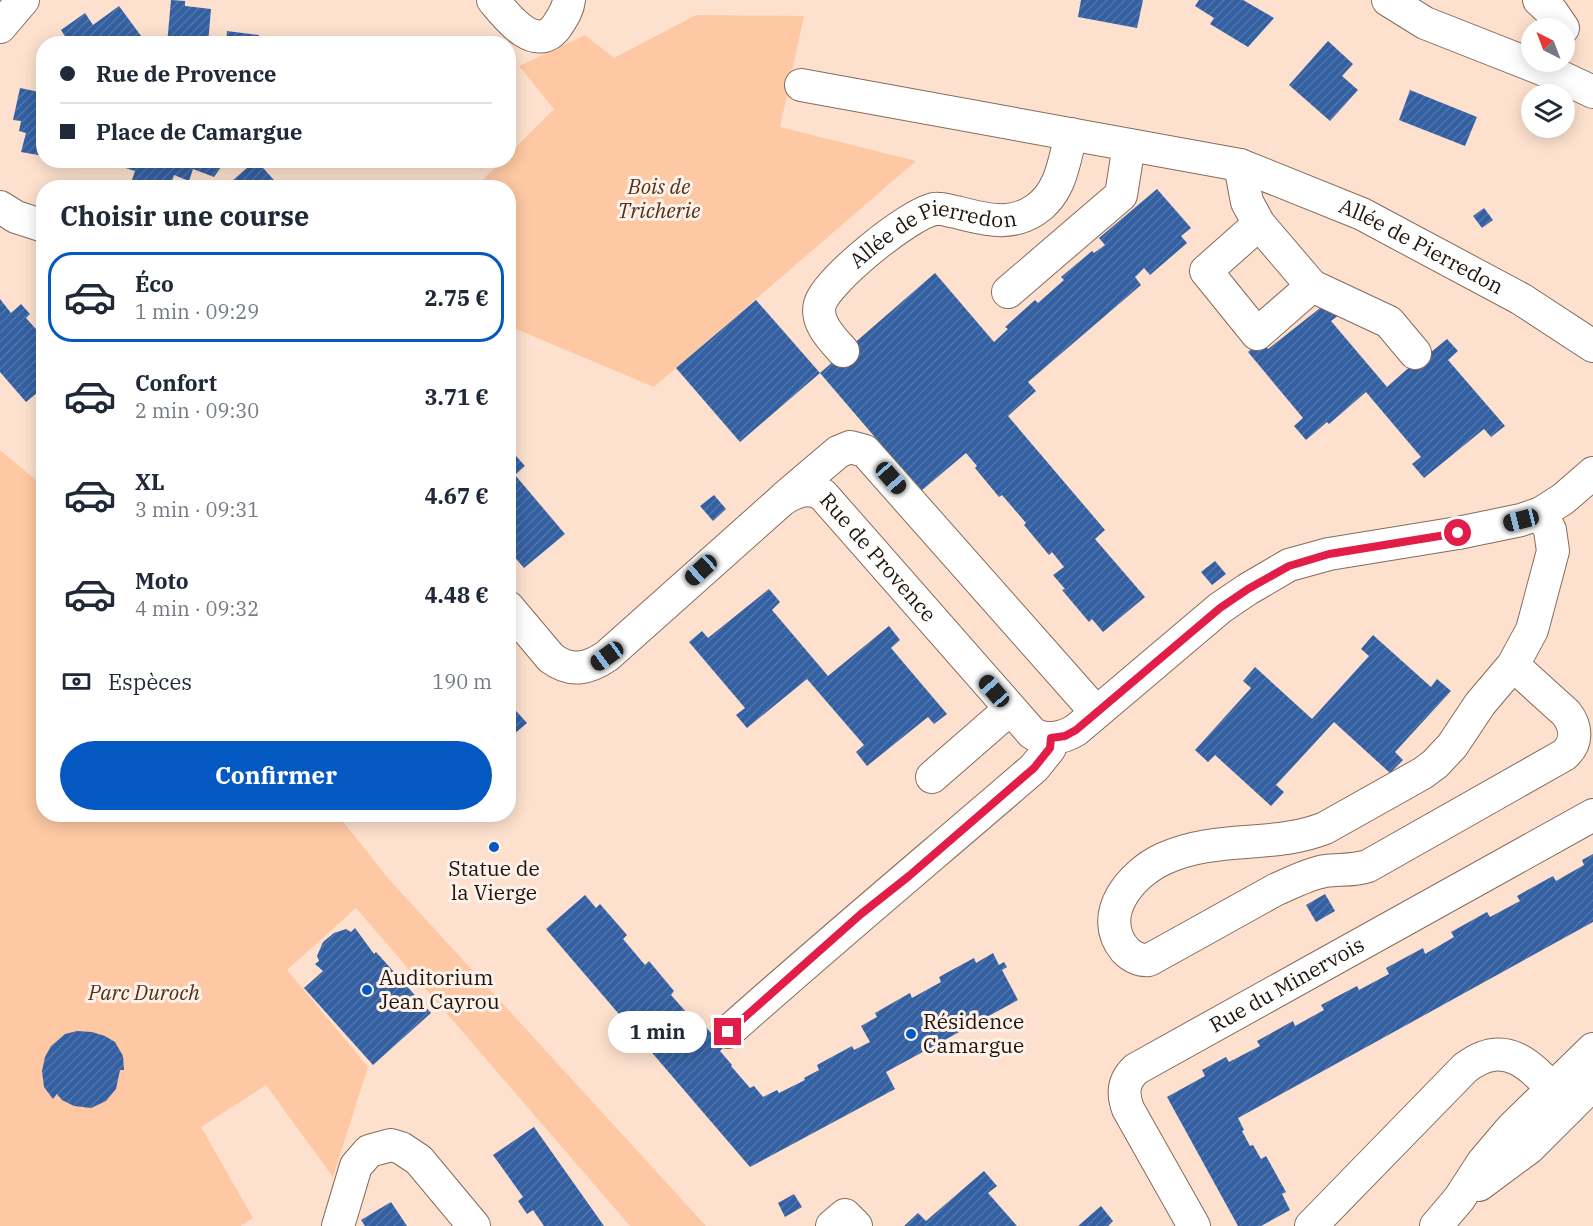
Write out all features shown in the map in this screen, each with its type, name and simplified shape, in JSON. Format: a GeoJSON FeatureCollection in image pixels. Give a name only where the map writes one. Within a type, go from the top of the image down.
{"type":"FeatureCollection","features":[{"type":"Feature","properties":{"kind":"street"},"geometry":{"type":"LineString","coordinates":[[0,27],[22,0]]}},
{"type":"Feature","properties":{"kind":"street"},"geometry":{"type":"LineString","coordinates":[[493,0],[519,29],[540,37],[547,36],[554,30],[570,0]]}},
{"type":"Feature","properties":{"kind":"street"},"geometry":{"type":"LineString","coordinates":[[1539,0],[1556,18]]}},
{"type":"Feature","properties":{"kind":"street"},"geometry":{"type":"LineString","coordinates":[[1398,3],[1425,23],[1521,53]]}},
{"type":"Feature","properties":{"kind":"street"},"geometry":{"type":"LineString","coordinates":[[1569,72],[1593,92]]}},
{"type":"Feature","properties":{"kind":"street","name":"Allée de Pierredon"},"geometry":{"type":"LineString","coordinates":[[801,86],[1240,165],[1270,175],[1362,214],[1521,299],[1593,346]]}},
{"type":"Feature","properties":{"kind":"street","name":"Allée de Pierredon"},"geometry":{"type":"LineString","coordinates":[[843,351],[824,327],[820,316],[820,304],[831,286],[890,233],[923,213],[941,209],[995,222],[1018,218],[1034,212],[1059,184],[1071,134]]}},
{"type":"Feature","properties":{"kind":"street"},"geometry":{"type":"LineString","coordinates":[[1008,292],[1121,195],[1129,145]]}},
{"type":"Feature","properties":{"kind":"street"},"geometry":{"type":"LineString","coordinates":[[1240,165],[1246,202],[1259,224],[1312,286],[1389,322],[1415,352]]}},
{"type":"Feature","properties":{"kind":"street"},"geometry":{"type":"LineString","coordinates":[[0,207],[16,217],[36,223]]}},
{"type":"Feature","properties":{"kind":"street"},"geometry":{"type":"LineString","coordinates":[[1259,224],[1206,271],[1257,334],[1312,286]]}},
{"type":"Feature","properties":{"kind":"street"},"geometry":{"type":"LineString","coordinates":[[782,500],[838,452],[850,447],[865,451],[1096,712]]}},
{"type":"Feature","properties":{"kind":"street"},"geometry":{"type":"LineString","coordinates":[[728,1032],[861,914],[909,876],[1034,768],[1050,748],[1051,738],[1071,733],[1220,608],[1248,589],[1289,566],[1329,554],[1498,526],[1541,513],[1563,499],[1593,473]]}},
{"type":"Feature","properties":{"kind":"street","name":"Rue de Provence"},"geometry":{"type":"LineString","coordinates":[[516,616],[551,658],[558,663],[569,667],[589,667],[607,656],[782,500],[800,490],[815,490],[823,495],[1010,709],[1036,736],[1051,738]]}},
{"type":"Feature","properties":{"kind":"street"},"geometry":{"type":"LineString","coordinates":[[1513,665],[1573,722],[1575,739],[1569,751],[1564,755],[1368,866],[1352,870],[1316,873],[1286,886],[1149,960],[1137,959],[1123,947],[1114,926],[1117,906],[1135,877],[1150,866],[1197,847],[1222,842],[1309,834],[1423,773],[1443,757],[1480,704],[1513,665],[1532,630],[1553,551],[1550,530],[1541,513]]}},
{"type":"Feature","properties":{"kind":"street"},"geometry":{"type":"LineString","coordinates":[[932,777],[1010,709]]}},
{"type":"Feature","properties":{"kind":"street","name":"Rue du Minervois"},"geometry":{"type":"LineString","coordinates":[[1194,1226],[1128,1109],[1124,1088],[1130,1075],[1136,1069],[1593,815]]}},
{"type":"Feature","properties":{"kind":"street"},"geometry":{"type":"LineString","coordinates":[[1436,1226],[1459,1199],[1529,1148],[1593,1049]]}},
{"type":"Feature","properties":{"kind":"street"},"geometry":{"type":"LineString","coordinates":[[1311,1226],[1466,1068],[1477,1060],[1501,1054],[1523,1061],[1560,1098]]}},
{"type":"Feature","properties":{"kind":"street"},"geometry":{"type":"LineString","coordinates":[[1560,1098],[1593,1084]]}},
{"type":"Feature","properties":{"kind":"street"},"geometry":{"type":"LineString","coordinates":[[338,1226],[356,1166],[369,1151],[391,1145],[401,1148],[419,1160],[474,1226]]}},
{"type":"Feature","properties":{"kind":"street"},"geometry":{"type":"LineString","coordinates":[[832,1226],[845,1215],[856,1226]]}},
{"type":"Feature","properties":{"kind":"green space","name":"Bois de Tricherie"},"geometry":{"type":"Polygon","coordinates":[[[696,15],[804,16],[780,127],[916,161],[654,387],[516,329],[516,180],[482,180],[495,168],[516,168],[516,147],[554,109],[519,66],[585,35],[614,58],[696,15]]]}},
{"type":"Feature","properties":{"kind":"green space","name":"Parc Duroch"},"geometry":{"type":"Polygon","coordinates":[[[0,450],[36,480],[36,822],[344,822],[387,877],[706,1226],[630,1226],[356,908],[287,970],[368,1067],[333,1177],[266,1085],[201,1127],[253,1218],[240,1226],[0,1226],[0,450]]]}},
{"type":"Feature","properties":{"kind":"building"},"geometry":{"type":"Polygon","coordinates":[[[171,0],[185,1],[185,6],[211,9],[209,36],[168,36],[171,0]]]}},
{"type":"Feature","properties":{"kind":"building"},"geometry":{"type":"Polygon","coordinates":[[[1081,0],[1143,0],[1137,28],[1078,17],[1081,0]]]}},
{"type":"Feature","properties":{"kind":"building"},"geometry":{"type":"Polygon","coordinates":[[[1199,0],[1243,0],[1274,18],[1248,47],[1210,24],[1214,18],[1195,6],[1199,0]]]}},
{"type":"Feature","properties":{"kind":"building"},"geometry":{"type":"Polygon","coordinates":[[[119,6],[141,36],[65,36],[61,30],[85,13],[93,25],[119,6]]]}},
{"type":"Feature","properties":{"kind":"building"},"geometry":{"type":"Polygon","coordinates":[[[227,31],[259,35],[259,36],[227,36],[227,31]]]}},
{"type":"Feature","properties":{"kind":"building"},"geometry":{"type":"Polygon","coordinates":[[[1328,41],[1353,64],[1342,76],[1358,90],[1330,121],[1289,85],[1328,41]]]}},
{"type":"Feature","properties":{"kind":"building"},"geometry":{"type":"Polygon","coordinates":[[[20,88],[36,91],[36,155],[21,152],[26,133],[19,131],[21,121],[13,120],[20,88]]]}},
{"type":"Feature","properties":{"kind":"building"},"geometry":{"type":"Polygon","coordinates":[[[1410,90],[1477,117],[1465,146],[1399,120],[1410,90]]]}},
{"type":"Feature","properties":{"kind":"building"},"geometry":{"type":"Polygon","coordinates":[[[126,168],[220,168],[214,177],[193,169],[189,180],[174,175],[172,180],[132,180],[135,171],[126,168]]]}},
{"type":"Feature","properties":{"kind":"building"},"geometry":{"type":"Polygon","coordinates":[[[247,168],[263,168],[274,180],[233,180],[247,168]]]}},
{"type":"Feature","properties":{"kind":"building"},"geometry":{"type":"Polygon","coordinates":[[[1157,189],[1191,228],[1181,236],[1187,243],[1150,275],[1144,268],[1135,277],[1141,285],[1028,382],[1036,391],[1008,416],[1105,530],[1095,539],[1145,597],[1103,632],[1092,619],[1089,622],[1062,590],[1065,589],[1053,575],[1064,567],[1052,552],[1049,555],[1002,495],[999,497],[975,468],[977,466],[966,453],[921,491],[820,373],[935,273],[994,342],[1008,329],[1005,327],[1035,300],[1038,303],[1064,280],[1061,277],[1092,251],[1094,253],[1105,245],[1099,238],[1157,189]]]}},
{"type":"Feature","properties":{"kind":"building"},"geometry":{"type":"Polygon","coordinates":[[[1484,208],[1493,220],[1482,228],[1473,216],[1484,208]]]}},
{"type":"Feature","properties":{"kind":"building"},"geometry":{"type":"Polygon","coordinates":[[[0,299],[11,313],[21,304],[30,314],[26,318],[36,329],[36,394],[26,402],[0,372],[0,299]]]}},
{"type":"Feature","properties":{"kind":"building"},"geometry":{"type":"Polygon","coordinates":[[[756,300],[820,373],[740,442],[676,368],[756,300]]]}},
{"type":"Feature","properties":{"kind":"building"},"geometry":{"type":"Polygon","coordinates":[[[1329,301],[1340,314],[1331,321],[1387,387],[1422,356],[1424,358],[1447,339],[1458,351],[1448,360],[1505,426],[1491,437],[1484,429],[1424,478],[1412,464],[1421,457],[1366,392],[1329,424],[1327,422],[1306,440],[1294,426],[1303,418],[1248,352],[1261,341],[1268,349],[1329,301]]]}},
{"type":"Feature","properties":{"kind":"building"},"geometry":{"type":"Polygon","coordinates":[[[516,456],[525,466],[516,474],[516,456]]]}},
{"type":"Feature","properties":{"kind":"building"},"geometry":{"type":"Polygon","coordinates":[[[516,476],[565,534],[524,568],[516,559],[516,476]]]}},
{"type":"Feature","properties":{"kind":"building"},"geometry":{"type":"Polygon","coordinates":[[[714,495],[726,509],[713,521],[700,506],[714,495]]]}},
{"type":"Feature","properties":{"kind":"building"},"geometry":{"type":"Polygon","coordinates":[[[1215,561],[1226,574],[1212,585],[1201,572],[1215,561]]]}},
{"type":"Feature","properties":{"kind":"building"},"geometry":{"type":"Polygon","coordinates":[[[769,589],[780,602],[772,610],[828,676],[889,626],[900,640],[891,648],[947,714],[934,724],[928,717],[867,766],[856,752],[864,745],[807,679],[747,728],[736,715],[745,708],[689,642],[702,631],[708,638],[769,589]]]}},
{"type":"Feature","properties":{"kind":"building"},"geometry":{"type":"Polygon","coordinates":[[[1373,635],[1431,687],[1437,679],[1451,691],[1395,752],[1403,760],[1390,773],[1334,722],[1276,785],[1284,792],[1271,806],[1215,755],[1208,762],[1195,750],[1251,688],[1243,681],[1255,667],[1312,719],[1369,656],[1361,649],[1373,635]]]}},
{"type":"Feature","properties":{"kind":"building"},"geometry":{"type":"Polygon","coordinates":[[[516,711],[527,723],[516,732],[516,711]]]}},
{"type":"Feature","properties":{"kind":"building"},"geometry":{"type":"Polygon","coordinates":[[[1593,854],[1593,922],[1238,1118],[1250,1146],[1253,1145],[1261,1159],[1266,1156],[1286,1192],[1282,1194],[1290,1210],[1261,1226],[1238,1226],[1167,1097],[1205,1076],[1202,1070],[1226,1057],[1229,1062],[1260,1046],[1257,1041],[1293,1021],[1295,1026],[1324,1010],[1321,1005],[1357,986],[1359,990],[1389,974],[1386,968],[1423,948],[1425,954],[1454,937],[1451,932],[1487,912],[1490,917],[1520,901],[1517,896],[1553,876],[1556,881],[1584,865],[1582,860],[1593,854]]]}},
{"type":"Feature","properties":{"kind":"building"},"geometry":{"type":"Polygon","coordinates":[[[1325,894],[1335,911],[1316,922],[1306,905],[1325,894]]]}},
{"type":"Feature","properties":{"kind":"building","name":"Résidence Camargue"},"geometry":{"type":"Polygon","coordinates":[[[585,895],[596,908],[600,904],[627,935],[623,939],[645,965],[649,961],[674,991],[671,995],[694,1021],[698,1017],[723,1048],[720,1051],[731,1066],[750,1088],[754,1086],[763,1097],[777,1090],[779,1093],[805,1080],[804,1078],[819,1070],[817,1065],[852,1046],[854,1050],[870,1042],[861,1026],[877,1017],[875,1013],[910,993],[912,998],[941,982],[939,977],[974,958],[976,963],[993,953],[999,965],[1004,962],[1007,967],[1002,970],[1018,1000],[886,1072],[895,1089],[750,1167],[546,929],[585,895]]]}},
{"type":"Feature","properties":{"kind":"building"},"geometry":{"type":"Polygon","coordinates":[[[355,928],[374,954],[376,952],[431,1013],[373,1065],[304,988],[323,971],[315,964],[319,961],[317,956],[323,942],[334,933],[346,929],[351,932],[355,928]]]}},
{"type":"Feature","properties":{"kind":"building"},"geometry":{"type":"Polygon","coordinates":[[[77,1031],[105,1036],[115,1042],[123,1056],[124,1070],[120,1070],[116,1089],[106,1101],[91,1108],[74,1106],[62,1100],[57,1094],[53,1099],[44,1087],[42,1071],[45,1057],[51,1046],[65,1034],[77,1031]]]}},
{"type":"Feature","properties":{"kind":"building"},"geometry":{"type":"Polygon","coordinates":[[[534,1127],[604,1226],[544,1226],[533,1210],[527,1214],[518,1201],[523,1197],[493,1155],[534,1127]]]}},
{"type":"Feature","properties":{"kind":"building"},"geometry":{"type":"Polygon","coordinates":[[[984,1171],[997,1186],[988,1193],[1017,1226],[904,1226],[918,1213],[926,1221],[984,1171]]]}},
{"type":"Feature","properties":{"kind":"building"},"geometry":{"type":"Polygon","coordinates":[[[794,1194],[802,1207],[785,1217],[778,1203],[794,1194]]]}},
{"type":"Feature","properties":{"kind":"building"},"geometry":{"type":"Polygon","coordinates":[[[391,1202],[407,1226],[365,1226],[361,1220],[391,1202]]]}},
{"type":"Feature","properties":{"kind":"building"},"geometry":{"type":"Polygon","coordinates":[[[1101,1206],[1113,1221],[1108,1226],[1078,1226],[1101,1206]]]}},
{"type":"Feature","properties":{"kind":"place","name":"Statue de la Vierge"},"geometry":{"type":"Point","coordinates":[494,847]}},
{"type":"Feature","properties":{"kind":"place","name":"Auditorium Jean Cayrou"},"geometry":{"type":"Point","coordinates":[367,990]}},
{"type":"Feature","properties":{"kind":"place","name":"Résidence Camargue"},"geometry":{"type":"Point","coordinates":[911,1034]}},
{"type":"Feature","properties":{"kind":"route"},"geometry":{"type":"LineString","coordinates":[[728,1032],[861,914],[909,876],[1034,768],[1050,748],[1051,738],[1065,736],[1076,730],[1220,608],[1278,571],[1310,558],[1458,533]]}}]}
